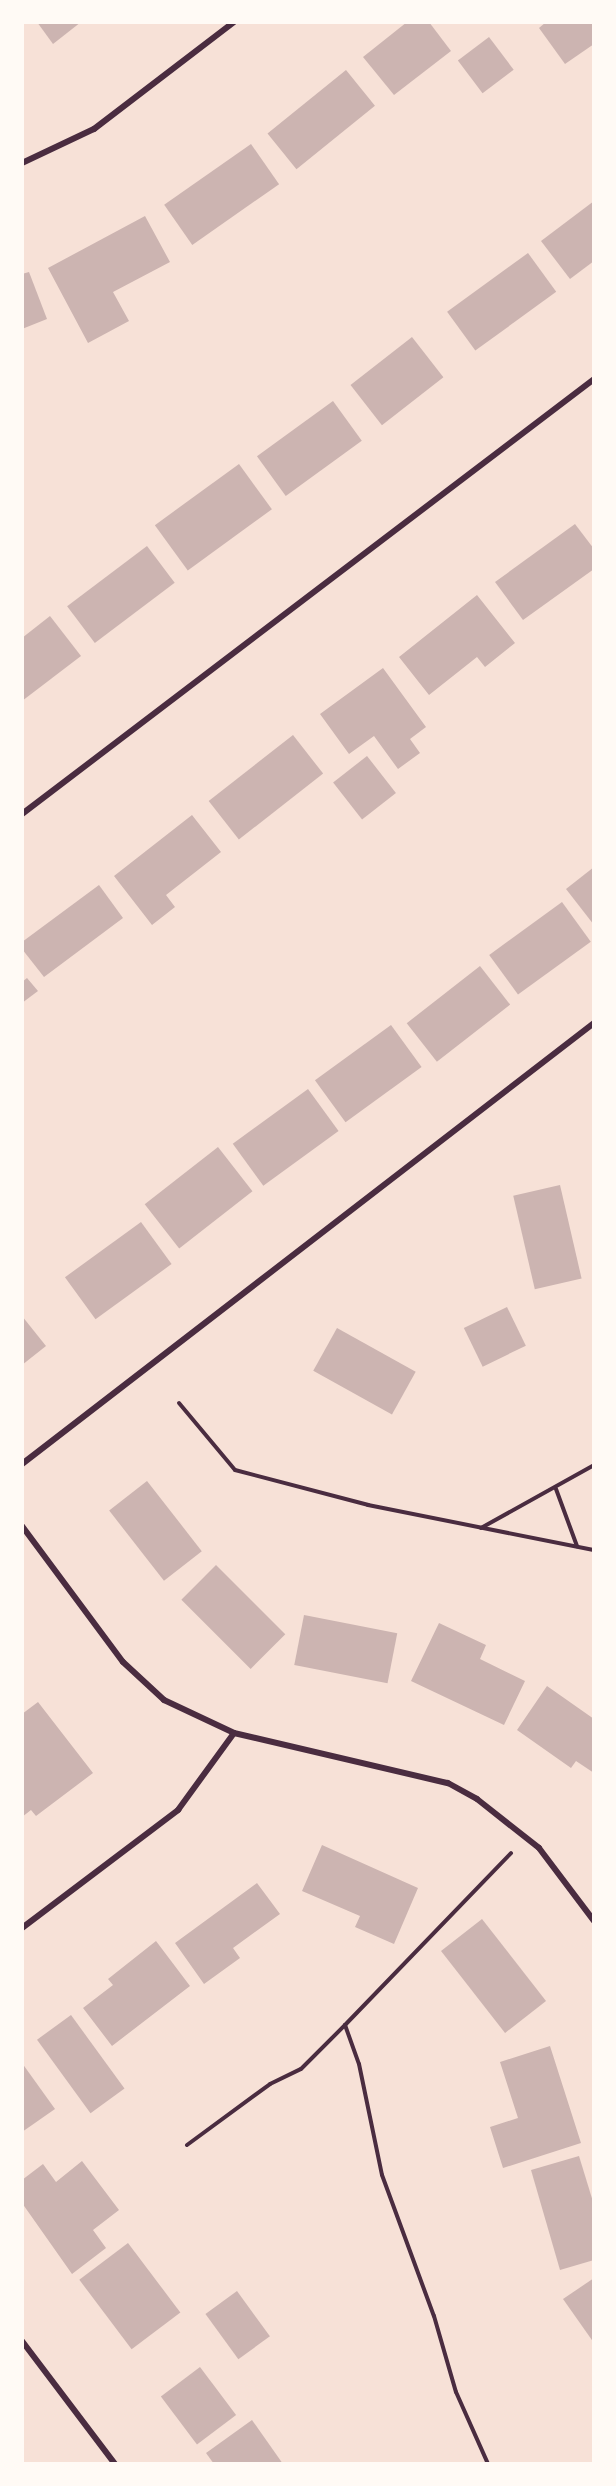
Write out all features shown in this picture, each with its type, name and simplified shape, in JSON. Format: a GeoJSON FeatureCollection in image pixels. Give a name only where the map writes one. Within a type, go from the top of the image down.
{"type":"FeatureCollection","features":[{"type":"Feature","properties":{"kind":"street"},"geometry":{"type":"LineString","coordinates":[[22,163],[94,129],[234,22]]}},
{"type":"Feature","properties":{"kind":"street"},"geometry":{"type":"LineString","coordinates":[[22,814],[594,379]]}},
{"type":"Feature","properties":{"kind":"street"},"geometry":{"type":"LineString","coordinates":[[22,1464],[594,1023]]}},
{"type":"Feature","properties":{"kind":"street"},"geometry":{"type":"LineString","coordinates":[[22,1526],[123,1662],[146,1686],[164,1700],[234,1732],[448,1783],[477,1799],[525,1837],[566,1881],[594,1921]]}},
{"type":"Feature","properties":{"kind":"street"},"geometry":{"type":"LineString","coordinates":[[22,1928],[178,1810],[234,1732]]}},
{"type":"Feature","properties":{"kind":"street"},"geometry":{"type":"LineString","coordinates":[[22,2341],[115,2463]]}},
{"type":"Feature","properties":{"kind":"path"},"geometry":{"type":"LineString","coordinates":[[179,1403],[235,1470],[480,1528],[594,1550]]}},
{"type":"Feature","properties":{"kind":"path"},"geometry":{"type":"LineString","coordinates":[[480,1528],[556,1489],[594,1465]]}},
{"type":"Feature","properties":{"kind":"path"},"geometry":{"type":"LineString","coordinates":[[556,1489],[578,1547]]}},
{"type":"Feature","properties":{"kind":"path"},"geometry":{"type":"LineString","coordinates":[[187,2145],[270,2084],[301,2069],[461,1909],[525,1837]]}},
{"type":"Feature","properties":{"kind":"path"},"geometry":{"type":"LineString","coordinates":[[345,2025],[359,2064],[382,2175],[434,2316],[456,2392],[488,2463]]}},
{"type":"Feature","properties":{"kind":"building"},"geometry":{"type":"Polygon","coordinates":[[[37,22],[81,22],[53,44],[37,22]]]}},
{"type":"Feature","properties":{"kind":"building"},"geometry":{"type":"Polygon","coordinates":[[[407,22],[429,22],[451,51],[394,95],[363,57],[407,22]]]}},
{"type":"Feature","properties":{"kind":"building"},"geometry":{"type":"Polygon","coordinates":[[[546,22],[594,22],[594,44],[565,64],[539,28],[546,22]]]}},
{"type":"Feature","properties":{"kind":"building"},"geometry":{"type":"Polygon","coordinates":[[[489,37],[514,70],[483,93],[458,60],[489,37]]]}},
{"type":"Feature","properties":{"kind":"building"},"geometry":{"type":"Polygon","coordinates":[[[346,70],[375,106],[296,169],[268,134],[346,70]]]}},
{"type":"Feature","properties":{"kind":"building"},"geometry":{"type":"Polygon","coordinates":[[[251,144],[279,184],[192,245],[164,205],[251,144]]]}},
{"type":"Feature","properties":{"kind":"building"},"geometry":{"type":"Polygon","coordinates":[[[594,201],[594,261],[570,279],[541,241],[594,201]]]}},
{"type":"Feature","properties":{"kind":"building"},"geometry":{"type":"Polygon","coordinates":[[[145,216],[170,262],[113,292],[129,321],[88,343],[48,268],[145,216]]]}},
{"type":"Feature","properties":{"kind":"building"},"geometry":{"type":"Polygon","coordinates":[[[528,253],[556,292],[475,351],[447,312],[528,253]]]}},
{"type":"Feature","properties":{"kind":"building"},"geometry":{"type":"Polygon","coordinates":[[[29,272],[47,319],[22,329],[22,274],[29,272]]]}},
{"type":"Feature","properties":{"kind":"building"},"geometry":{"type":"Polygon","coordinates":[[[412,337],[443,377],[382,425],[351,385],[412,337]]]}},
{"type":"Feature","properties":{"kind":"building"},"geometry":{"type":"Polygon","coordinates":[[[333,401],[362,441],[286,496],[257,456],[333,401]]]}},
{"type":"Feature","properties":{"kind":"building"},"geometry":{"type":"Polygon","coordinates":[[[239,464],[272,509],[188,570],[155,525],[239,464]]]}},
{"type":"Feature","properties":{"kind":"building"},"geometry":{"type":"Polygon","coordinates":[[[575,524],[594,549],[594,569],[523,620],[495,582],[575,524]]]}},
{"type":"Feature","properties":{"kind":"building"},"geometry":{"type":"Polygon","coordinates":[[[147,546],[175,583],[95,643],[67,606],[147,546]]]}},
{"type":"Feature","properties":{"kind":"building"},"geometry":{"type":"Polygon","coordinates":[[[477,595],[515,643],[485,667],[477,657],[429,695],[399,657],[477,595]]]}},
{"type":"Feature","properties":{"kind":"building"},"geometry":{"type":"Polygon","coordinates":[[[50,616],[81,656],[22,701],[22,638],[50,616]]]}},
{"type":"Feature","properties":{"kind":"building"},"geometry":{"type":"Polygon","coordinates":[[[383,668],[426,727],[410,739],[420,753],[398,769],[374,736],[349,754],[320,714],[383,668]]]}},
{"type":"Feature","properties":{"kind":"building"},"geometry":{"type":"Polygon","coordinates":[[[293,735],[323,774],[239,839],[209,801],[293,735]]]}},
{"type":"Feature","properties":{"kind":"building"},"geometry":{"type":"Polygon","coordinates":[[[367,756],[396,793],[362,820],[333,782],[367,756]]]}},
{"type":"Feature","properties":{"kind":"building"},"geometry":{"type":"Polygon","coordinates":[[[192,815],[221,852],[166,895],[175,907],[152,925],[114,876],[192,815]]]}},
{"type":"Feature","properties":{"kind":"building"},"geometry":{"type":"Polygon","coordinates":[[[594,867],[594,925],[566,889],[594,867]]]}},
{"type":"Feature","properties":{"kind":"building"},"geometry":{"type":"Polygon","coordinates":[[[99,885],[123,918],[44,977],[22,949],[22,942],[99,885]]]}},
{"type":"Feature","properties":{"kind":"building"},"geometry":{"type":"Polygon","coordinates":[[[562,902],[591,942],[518,995],[489,955],[562,902]]]}},
{"type":"Feature","properties":{"kind":"building"},"geometry":{"type":"Polygon","coordinates":[[[480,966],[510,1005],[437,1062],[407,1023],[480,966]]]}},
{"type":"Feature","properties":{"kind":"building"},"geometry":{"type":"Polygon","coordinates":[[[27,978],[38,991],[22,1003],[22,982],[27,978]]]}},
{"type":"Feature","properties":{"kind":"building"},"geometry":{"type":"Polygon","coordinates":[[[391,1025],[422,1067],[346,1122],[315,1080],[391,1025]]]}},
{"type":"Feature","properties":{"kind":"building"},"geometry":{"type":"Polygon","coordinates":[[[308,1089],[339,1131],[263,1186],[233,1144],[308,1089]]]}},
{"type":"Feature","properties":{"kind":"building"},"geometry":{"type":"Polygon","coordinates":[[[218,1147],[252,1191],[179,1248],[145,1204],[218,1147]]]}},
{"type":"Feature","properties":{"kind":"building"},"geometry":{"type":"Polygon","coordinates":[[[560,1185],[582,1279],[535,1289],[513,1196],[560,1185]]]}},
{"type":"Feature","properties":{"kind":"building"},"geometry":{"type":"Polygon","coordinates":[[[141,1222],[172,1264],[96,1319],[65,1277],[141,1222]]]}},
{"type":"Feature","properties":{"kind":"building"},"geometry":{"type":"Polygon","coordinates":[[[507,1307],[526,1346],[483,1367],[464,1328],[507,1307]]]}},
{"type":"Feature","properties":{"kind":"building"},"geometry":{"type":"Polygon","coordinates":[[[22,1316],[46,1346],[22,1365],[22,1316]]]}},
{"type":"Feature","properties":{"kind":"building"},"geometry":{"type":"Polygon","coordinates":[[[337,1328],[416,1372],[392,1414],[313,1371],[337,1328]]]}},
{"type":"Feature","properties":{"kind":"building"},"geometry":{"type":"Polygon","coordinates":[[[147,1481],[202,1551],[164,1581],[109,1511],[147,1481]]]}},
{"type":"Feature","properties":{"kind":"building"},"geometry":{"type":"Polygon","coordinates":[[[216,1565],[285,1634],[251,1669],[181,1600],[216,1565]]]}},
{"type":"Feature","properties":{"kind":"building"},"geometry":{"type":"Polygon","coordinates":[[[304,1615],[397,1633],[388,1683],[294,1665],[304,1615]]]}},
{"type":"Feature","properties":{"kind":"building"},"geometry":{"type":"Polygon","coordinates":[[[439,1623],[486,1645],[480,1659],[525,1681],[504,1725],[411,1681],[439,1623]]]}},
{"type":"Feature","properties":{"kind":"building"},"geometry":{"type":"Polygon","coordinates":[[[547,1686],[594,1719],[594,1773],[576,1761],[571,1768],[517,1730],[547,1686]]]}},
{"type":"Feature","properties":{"kind":"building"},"geometry":{"type":"Polygon","coordinates":[[[38,1702],[93,1773],[36,1816],[31,1810],[22,1817],[22,1714],[38,1702]]]}},
{"type":"Feature","properties":{"kind":"building"},"geometry":{"type":"Polygon","coordinates":[[[322,1845],[418,1888],[394,1944],[355,1927],[360,1916],[302,1891],[322,1845]]]}},
{"type":"Feature","properties":{"kind":"building"},"geometry":{"type":"Polygon","coordinates":[[[257,1883],[280,1914],[233,1948],[240,1958],[204,1984],[175,1943],[257,1883]]]}},
{"type":"Feature","properties":{"kind":"building"},"geometry":{"type":"Polygon","coordinates":[[[482,1919],[546,2001],[505,2033],[441,1951],[482,1919]]]}},
{"type":"Feature","properties":{"kind":"building"},"geometry":{"type":"Polygon","coordinates":[[[156,1941],[190,1986],[112,2046],[83,2008],[113,1985],[108,1979],[156,1941]]]}},
{"type":"Feature","properties":{"kind":"building"},"geometry":{"type":"Polygon","coordinates":[[[71,2015],[124,2089],[91,2113],[37,2040],[71,2015]]]}},
{"type":"Feature","properties":{"kind":"building"},"geometry":{"type":"Polygon","coordinates":[[[550,2046],[581,2143],[503,2168],[490,2127],[518,2118],[500,2062],[550,2046]]]}},
{"type":"Feature","properties":{"kind":"building"},"geometry":{"type":"Polygon","coordinates":[[[22,2063],[55,2109],[22,2132],[22,2063]]]}},
{"type":"Feature","properties":{"kind":"building"},"geometry":{"type":"Polygon","coordinates":[[[579,2156],[594,2205],[594,2260],[560,2270],[531,2170],[579,2156]]]}},
{"type":"Feature","properties":{"kind":"building"},"geometry":{"type":"Polygon","coordinates":[[[82,2161],[119,2210],[93,2230],[106,2248],[72,2274],[22,2203],[22,2180],[43,2164],[56,2182],[82,2161]]]}},
{"type":"Feature","properties":{"kind":"building"},"geometry":{"type":"Polygon","coordinates":[[[128,2243],[180,2312],[132,2349],[79,2280],[128,2243]]]}},
{"type":"Feature","properties":{"kind":"building"},"geometry":{"type":"Polygon","coordinates":[[[594,2278],[594,2343],[563,2299],[594,2278]]]}},
{"type":"Feature","properties":{"kind":"building"},"geometry":{"type":"Polygon","coordinates":[[[237,2291],[270,2336],[238,2359],[205,2314],[237,2291]]]}},
{"type":"Feature","properties":{"kind":"building"},"geometry":{"type":"Polygon","coordinates":[[[200,2367],[236,2415],[197,2444],[161,2396],[200,2367]]]}},
{"type":"Feature","properties":{"kind":"building"},"geometry":{"type":"Polygon","coordinates":[[[252,2420],[283,2464],[214,2464],[206,2453],[252,2420]]]}}]}
